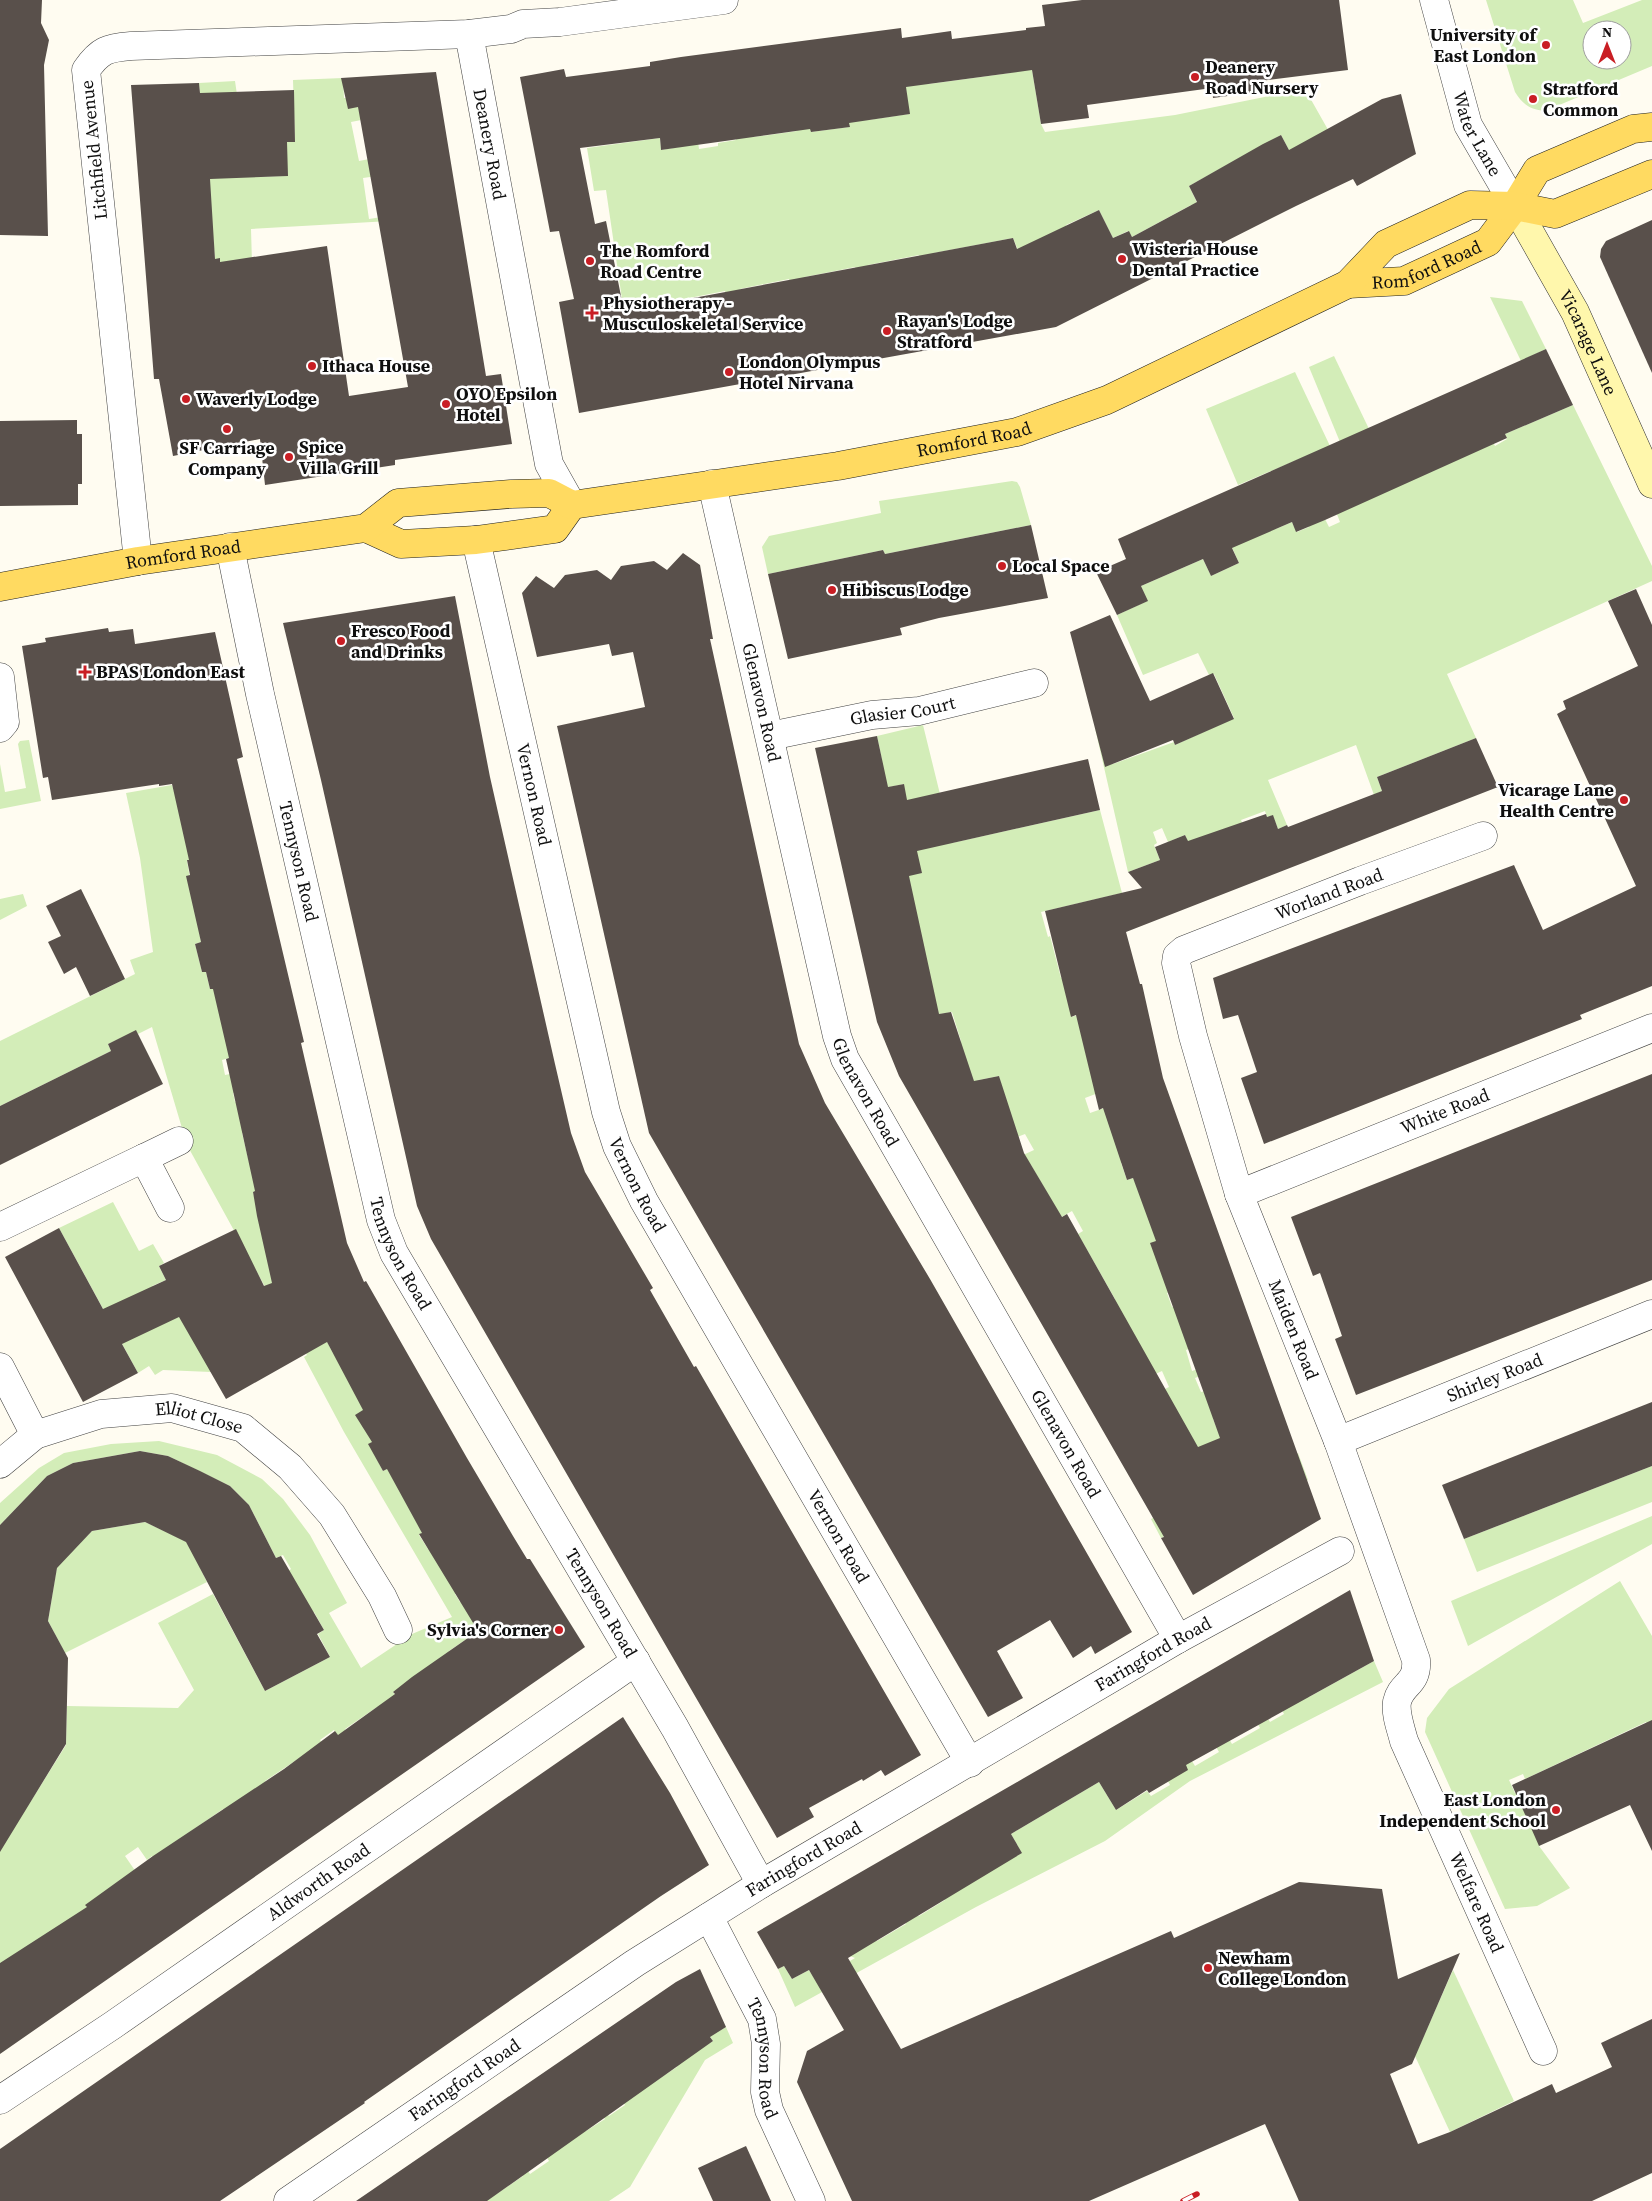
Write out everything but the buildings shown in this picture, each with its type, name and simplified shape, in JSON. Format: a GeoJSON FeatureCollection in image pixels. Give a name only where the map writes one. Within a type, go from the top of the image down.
{"type":"FeatureCollection","features":[{"type":"Feature","properties":{"kind":"main road","name":"Romford Road"},"geometry":{"type":"LineString","coordinates":[[1348,284],[1404,281],[1488,242],[1515,206],[1537,170],[1633,129],[1652,127]]}},
{"type":"Feature","properties":{"kind":"main road","name":"Romford Road"},"geometry":{"type":"LineString","coordinates":[[572,505],[838,466],[1017,432],[1107,400],[1348,284],[1386,244],[1470,205],[1515,206],[1555,214],[1652,174]]}},
{"type":"Feature","properties":{"kind":"main road","name":"Vicarage Lane"},"geometry":{"type":"LineString","coordinates":[[1515,206],[1575,312],[1652,484]]}},
{"type":"Feature","properties":{"kind":"main road"},"geometry":{"type":"LineString","coordinates":[[549,493],[572,505],[555,529],[476,540],[401,544],[366,528],[398,503],[511,494],[549,493]]}},
{"type":"Feature","properties":{"kind":"main road","name":"Romford Road"},"geometry":{"type":"LineString","coordinates":[[0,587],[138,561],[366,528]]}},
{"type":"Feature","properties":{"kind":"street"},"geometry":{"type":"LineString","coordinates":[[459,34],[510,29],[523,24],[560,22],[724,0]]}},
{"type":"Feature","properties":{"kind":"street","name":"Water Lane"},"geometry":{"type":"LineString","coordinates":[[1434,0],[1468,126],[1515,206]]}},
{"type":"Feature","properties":{"kind":"street","name":"Litchfield Avenue"},"geometry":{"type":"LineString","coordinates":[[138,561],[86,70],[97,55],[112,48],[131,46],[459,34]]}},
{"type":"Feature","properties":{"kind":"street","name":"Deanery Road"},"geometry":{"type":"LineString","coordinates":[[459,34],[549,464],[572,505]]}},
{"type":"Feature","properties":{"kind":"street","name":"Glenavon Road"},"geometry":{"type":"LineString","coordinates":[[712,484],[836,1036],[845,1059],[1178,1639]]}},
{"type":"Feature","properties":{"kind":"street","name":"Vernon Road"},"geometry":{"type":"LineString","coordinates":[[476,540],[606,1112],[617,1146],[644,1201],[970,1763]]}},
{"type":"Feature","properties":{"kind":"street","name":"Tennyson Road"},"geometry":{"type":"LineString","coordinates":[[230,547],[260,694],[271,734],[382,1220],[394,1253],[636,1661],[761,1884]]}},
{"type":"Feature","properties":{"kind":"street"},"geometry":{"type":"LineString","coordinates":[[0,677],[4,722],[0,728]]}},
{"type":"Feature","properties":{"kind":"street","name":"Glasier Court"},"geometry":{"type":"LineString","coordinates":[[770,736],[872,715],[919,711],[1034,683]]}},
{"type":"Feature","properties":{"kind":"street","name":"Worland Road"},"geometry":{"type":"LineString","coordinates":[[1177,956],[1184,950],[1351,884],[1483,836]]}},
{"type":"Feature","properties":{"kind":"street","name":"Maiden Road"},"geometry":{"type":"LineString","coordinates":[[1177,956],[1176,972],[1239,1194],[1338,1441],[1416,1660],[1417,1672],[1399,1695]]}},
{"type":"Feature","properties":{"kind":"street","name":"White Road"},"geometry":{"type":"LineString","coordinates":[[1239,1194],[1652,1028]]}},
{"type":"Feature","properties":{"kind":"street"},"geometry":{"type":"LineString","coordinates":[[0,1227],[179,1141]]}},
{"type":"Feature","properties":{"kind":"street"},"geometry":{"type":"LineString","coordinates":[[144,1158],[170,1208]]}},
{"type":"Feature","properties":{"kind":"street","name":"Shirley Road"},"geometry":{"type":"LineString","coordinates":[[1338,1441],[1652,1314]]}},
{"type":"Feature","properties":{"kind":"street"},"geometry":{"type":"LineString","coordinates":[[0,1367],[35,1435]]}},
{"type":"Feature","properties":{"kind":"street","name":"Elliot Close"},"geometry":{"type":"LineString","coordinates":[[0,1464],[35,1435],[101,1414],[172,1408],[242,1428],[290,1467],[332,1515],[382,1596],[398,1630]]}},
{"type":"Feature","properties":{"kind":"street","name":"Faringford Road"},"geometry":{"type":"LineString","coordinates":[[288,2201],[635,1963],[761,1884],[970,1763],[1178,1639],[1340,1551]]}},
{"type":"Feature","properties":{"kind":"street","name":"Aldworth Road"},"geometry":{"type":"LineString","coordinates":[[0,2100],[114,2025],[636,1661]]}},
{"type":"Feature","properties":{"kind":"street","name":"Welfare Road"},"geometry":{"type":"LineString","coordinates":[[1399,1695],[1396,1709],[1404,1741],[1542,2051]]}},
{"type":"Feature","properties":{"kind":"street","name":"Tennyson Road"},"geometry":{"type":"LineString","coordinates":[[709,1917],[762,2019],[766,2044],[765,2092],[769,2110],[811,2201]]}},
{"type":"Feature","properties":{"kind":"green space","name":"University of East London"},"geometry":{"type":"Polygon","coordinates":[[[1486,0],[1573,0],[1582,21],[1582,70],[1632,70],[1632,20],[1591,20],[1642,0],[1652,0],[1652,66],[1545,111],[1527,106],[1515,92],[1486,0]]]}},
{"type":"Feature","properties":{"kind":"green space"},"geometry":{"type":"Polygon","coordinates":[[[1031,64],[1041,124],[1045,132],[1175,115],[1305,89],[1331,135],[1292,156],[1281,135],[1189,186],[1199,207],[1191,205],[1132,237],[1128,231],[1113,238],[1099,210],[1066,225],[1071,238],[1056,325],[1050,328],[1013,238],[934,253],[926,297],[919,255],[868,265],[875,306],[855,267],[805,277],[811,318],[797,320],[789,279],[740,289],[746,329],[733,332],[725,291],[674,301],[627,333],[606,190],[594,191],[587,148],[660,138],[661,150],[679,147],[693,105],[699,149],[718,146],[718,143],[736,140],[734,122],[748,97],[754,137],[797,131],[805,88],[811,132],[849,127],[843,84],[862,81],[868,120],[909,114],[904,76],[929,84],[1010,73],[1031,64]]]}},
{"type":"Feature","properties":{"kind":"green space"},"geometry":{"type":"Polygon","coordinates":[[[343,78],[344,98],[383,98],[387,115],[351,122],[359,161],[395,154],[398,173],[363,178],[369,219],[406,213],[407,220],[251,229],[255,367],[215,259],[199,83],[235,81],[249,177],[287,176],[287,142],[295,142],[293,80],[343,78]]]}},
{"type":"Feature","properties":{"kind":"green space"},"geometry":{"type":"Polygon","coordinates":[[[1490,297],[1522,301],[1546,349],[1521,361],[1490,297]]]}},
{"type":"Feature","properties":{"kind":"green space"},"geometry":{"type":"Polygon","coordinates":[[[1334,356],[1369,429],[1340,442],[1309,367],[1334,356]]]}},
{"type":"Feature","properties":{"kind":"green space"},"geometry":{"type":"Polygon","coordinates":[[[1295,372],[1330,446],[1238,485],[1206,409],[1295,372]]]}},
{"type":"Feature","properties":{"kind":"green space"},"geometry":{"type":"Polygon","coordinates":[[[1573,405],[1652,566],[1652,581],[1447,674],[1476,738],[1377,777],[1382,791],[1374,795],[1356,745],[1268,780],[1287,825],[1278,829],[1273,816],[1267,817],[1265,811],[1241,820],[1249,840],[1195,860],[1185,835],[1168,842],[1162,828],[1153,832],[1157,843],[1154,845],[1160,860],[1128,872],[1095,728],[1113,764],[1174,742],[1175,745],[1234,718],[1214,674],[1209,675],[1198,653],[1143,675],[1117,615],[1147,601],[1141,586],[1203,559],[1211,576],[1239,563],[1230,543],[1273,525],[1276,529],[1292,522],[1297,532],[1309,527],[1305,517],[1320,509],[1329,527],[1340,522],[1333,504],[1489,434],[1495,446],[1507,439],[1505,434],[1573,405]]]}},
{"type":"Feature","properties":{"kind":"green space"},"geometry":{"type":"Polygon","coordinates":[[[1012,481],[1017,482],[1020,487],[1031,525],[885,554],[883,550],[768,574],[762,547],[769,536],[881,513],[879,501],[1012,481]]]}},
{"type":"Feature","properties":{"kind":"green space"},"geometry":{"type":"Polygon","coordinates":[[[923,725],[952,843],[1100,810],[1122,893],[1041,912],[1048,937],[1050,936],[1061,978],[1091,972],[1071,1017],[1089,1012],[1085,1037],[1086,1054],[1106,1090],[1085,1098],[1090,1113],[1127,1100],[1145,1154],[1121,1163],[1127,1180],[1133,1178],[1191,1284],[1167,1293],[1172,1307],[1175,1306],[1211,1341],[1186,1350],[1192,1371],[1221,1362],[1223,1368],[1195,1378],[1201,1392],[1214,1389],[1213,1419],[1233,1466],[1257,1477],[1298,1453],[1308,1480],[1296,1486],[1186,1524],[1161,1538],[1151,1519],[1153,1518],[1136,1403],[1169,1387],[1162,1371],[1147,1378],[1105,1305],[1115,1299],[1078,1234],[1083,1231],[1072,1211],[1058,1219],[1022,1205],[1046,1191],[1031,1165],[1007,1179],[999,1166],[1034,1150],[1025,1134],[1015,1138],[999,1076],[979,1080],[958,1094],[961,1041],[952,1012],[934,1015],[889,866],[904,784],[885,788],[862,764],[882,760],[877,736],[923,725]]]}},
{"type":"Feature","properties":{"kind":"green space"},"geometry":{"type":"Polygon","coordinates":[[[29,740],[41,801],[0,809],[0,764],[5,792],[26,788],[18,744],[20,741],[29,740]]]}},
{"type":"Feature","properties":{"kind":"green space"},"geometry":{"type":"Polygon","coordinates":[[[172,785],[195,858],[187,861],[201,942],[195,944],[202,972],[206,972],[210,989],[245,982],[229,1058],[222,1060],[225,1075],[264,1067],[244,1091],[233,1093],[235,1102],[244,1101],[262,1129],[242,1133],[249,1162],[276,1187],[253,1192],[257,1209],[333,1353],[400,1425],[369,1444],[383,1471],[415,1453],[422,1533],[419,1535],[428,1549],[445,1540],[488,1575],[455,1594],[460,1602],[468,1598],[495,1634],[468,1638],[449,1651],[470,1681],[393,1692],[412,1718],[377,1707],[345,1729],[349,1736],[356,1761],[334,1730],[320,1740],[322,1743],[265,1781],[284,1810],[243,1839],[223,1809],[190,1832],[160,1867],[152,1856],[147,1860],[138,1847],[125,1856],[136,1872],[86,1905],[106,1934],[0,1976],[0,1830],[8,1813],[31,1801],[66,1745],[67,1706],[178,1708],[194,1690],[158,1623],[213,1594],[265,1691],[330,1657],[318,1634],[324,1630],[314,1612],[307,1615],[285,1574],[291,1569],[283,1555],[276,1558],[249,1505],[230,1486],[168,1456],[140,1451],[73,1463],[47,1476],[0,1525],[0,1503],[39,1468],[64,1453],[111,1444],[159,1441],[217,1455],[262,1479],[283,1499],[310,1535],[347,1603],[329,1613],[361,1668],[412,1634],[452,1617],[344,1432],[304,1357],[307,1355],[270,1295],[211,1372],[163,1370],[155,1375],[149,1366],[138,1373],[59,1228],[113,1202],[139,1251],[153,1244],[164,1263],[159,1266],[166,1280],[152,1286],[252,1282],[269,1294],[187,1145],[152,1027],[138,1034],[136,1031],[108,1044],[111,1051],[0,1106],[0,1041],[135,974],[130,960],[153,952],[140,858],[126,793],[172,785]]]}},
{"type":"Feature","properties":{"kind":"green space"},"geometry":{"type":"Polygon","coordinates":[[[23,894],[27,906],[0,920],[0,899],[23,894]]]}},
{"type":"Feature","properties":{"kind":"green space"},"geometry":{"type":"Polygon","coordinates":[[[1652,1466],[1652,1502],[1477,1572],[1464,1539],[1652,1466]]]}},
{"type":"Feature","properties":{"kind":"green space"},"geometry":{"type":"Polygon","coordinates":[[[1652,1516],[1652,1544],[1468,1646],[1451,1601],[1652,1516]]]}},
{"type":"Feature","properties":{"kind":"green space"},"geometry":{"type":"Polygon","coordinates":[[[145,1522],[192,1544],[203,1566],[200,1568],[207,1582],[65,1653],[48,1621],[57,1567],[92,1531],[145,1522]]]}},
{"type":"Feature","properties":{"kind":"green space","name":"East London Independent School"},"geometry":{"type":"Polygon","coordinates":[[[1620,1581],[1652,1636],[1652,1733],[1646,1722],[1525,1779],[1523,1774],[1509,1780],[1515,1793],[1529,1787],[1539,1846],[1570,1888],[1537,1906],[1505,1909],[1425,1732],[1427,1718],[1449,1689],[1620,1581]]]}},
{"type":"Feature","properties":{"kind":"green space"},"geometry":{"type":"Polygon","coordinates":[[[1374,1661],[1383,1682],[1190,1781],[1105,1841],[976,1907],[795,2007],[778,1969],[784,1966],[792,1979],[809,1970],[816,1981],[855,1958],[850,1956],[864,1919],[877,1941],[906,1924],[893,1903],[919,1916],[945,1900],[933,1879],[1021,1852],[1011,1834],[1099,1782],[1116,1810],[1147,1791],[1151,1796],[1170,1785],[1164,1773],[1177,1737],[1195,1766],[1219,1752],[1202,1722],[1215,1715],[1232,1744],[1260,1728],[1243,1699],[1253,1693],[1270,1722],[1284,1714],[1279,1704],[1293,1669],[1309,1697],[1374,1661]]]}},
{"type":"Feature","properties":{"kind":"green space"},"geometry":{"type":"Polygon","coordinates":[[[1453,1970],[1514,2101],[1450,2132],[1415,2056],[1453,1970]]]}},
{"type":"Feature","properties":{"kind":"green space"},"geometry":{"type":"Polygon","coordinates":[[[697,2017],[719,2031],[726,2027],[733,2043],[705,2060],[630,2187],[609,2201],[466,2201],[498,2193],[523,2176],[504,2148],[510,2144],[530,2174],[549,2161],[546,2156],[581,2123],[586,2131],[605,2119],[599,2110],[602,2107],[609,2116],[625,2105],[623,2102],[677,2067],[675,2064],[713,2041],[697,2017]]]}},
{"type":"Feature","properties":{"kind":"railway"},"geometry":{"type":"LineString","coordinates":[[1183,2201],[1197,2194]]}},
{"type":"Feature","properties":{"kind":"place","name":"University of East London"},"geometry":{"type":"Point","coordinates":[1546,45]}},
{"type":"Feature","properties":{"kind":"place","name":"Deanery Road Nursery"},"geometry":{"type":"Point","coordinates":[1195,77]}},
{"type":"Feature","properties":{"kind":"place","name":"Stratford Common"},"geometry":{"type":"Point","coordinates":[1533,99]}},
{"type":"Feature","properties":{"kind":"place","name":"Wisteria House Dental Practice"},"geometry":{"type":"Point","coordinates":[1122,259]}},
{"type":"Feature","properties":{"kind":"place","name":"The Romford Road Centre"},"geometry":{"type":"Point","coordinates":[590,261]}},
{"type":"Feature","properties":{"kind":"place","name":"Physiotherapy - Musculoskeletal Service"},"geometry":{"type":"Point","coordinates":[592,313]}},
{"type":"Feature","properties":{"kind":"place","name":"Rayan's Lodge Stratford"},"geometry":{"type":"Point","coordinates":[887,331]}},
{"type":"Feature","properties":{"kind":"place","name":"Ithaca House"},"geometry":{"type":"Point","coordinates":[312,366]}},
{"type":"Feature","properties":{"kind":"place","name":"London Olympus Hotel Nirvana"},"geometry":{"type":"Point","coordinates":[729,372]}},
{"type":"Feature","properties":{"kind":"place","name":"Waverly Lodge"},"geometry":{"type":"Point","coordinates":[186,399]}},
{"type":"Feature","properties":{"kind":"place","name":"OYO Epsilon Hotel"},"geometry":{"type":"Point","coordinates":[446,404]}},
{"type":"Feature","properties":{"kind":"place","name":"SF Carriage Company"},"geometry":{"type":"Point","coordinates":[227,429]}},
{"type":"Feature","properties":{"kind":"place","name":"Spice Villa Grill"},"geometry":{"type":"Point","coordinates":[289,457]}},
{"type":"Feature","properties":{"kind":"place","name":"Local Space"},"geometry":{"type":"Point","coordinates":[1002,566]}},
{"type":"Feature","properties":{"kind":"place","name":"Hibiscus Lodge"},"geometry":{"type":"Point","coordinates":[832,590]}},
{"type":"Feature","properties":{"kind":"place","name":"Fresco Food and Drinks"},"geometry":{"type":"Point","coordinates":[341,641]}},
{"type":"Feature","properties":{"kind":"place","name":"BPAS London East"},"geometry":{"type":"Point","coordinates":[85,672]}},
{"type":"Feature","properties":{"kind":"place","name":"Vicarage Lane Health Centre"},"geometry":{"type":"Point","coordinates":[1624,800]}},
{"type":"Feature","properties":{"kind":"place","name":"Sylvia's Corner"},"geometry":{"type":"Point","coordinates":[559,1630]}},
{"type":"Feature","properties":{"kind":"place","name":"East London Independent School"},"geometry":{"type":"Point","coordinates":[1556,1810]}},
{"type":"Feature","properties":{"kind":"place","name":"Newham College London"},"geometry":{"type":"Point","coordinates":[1208,1968]}}]}
